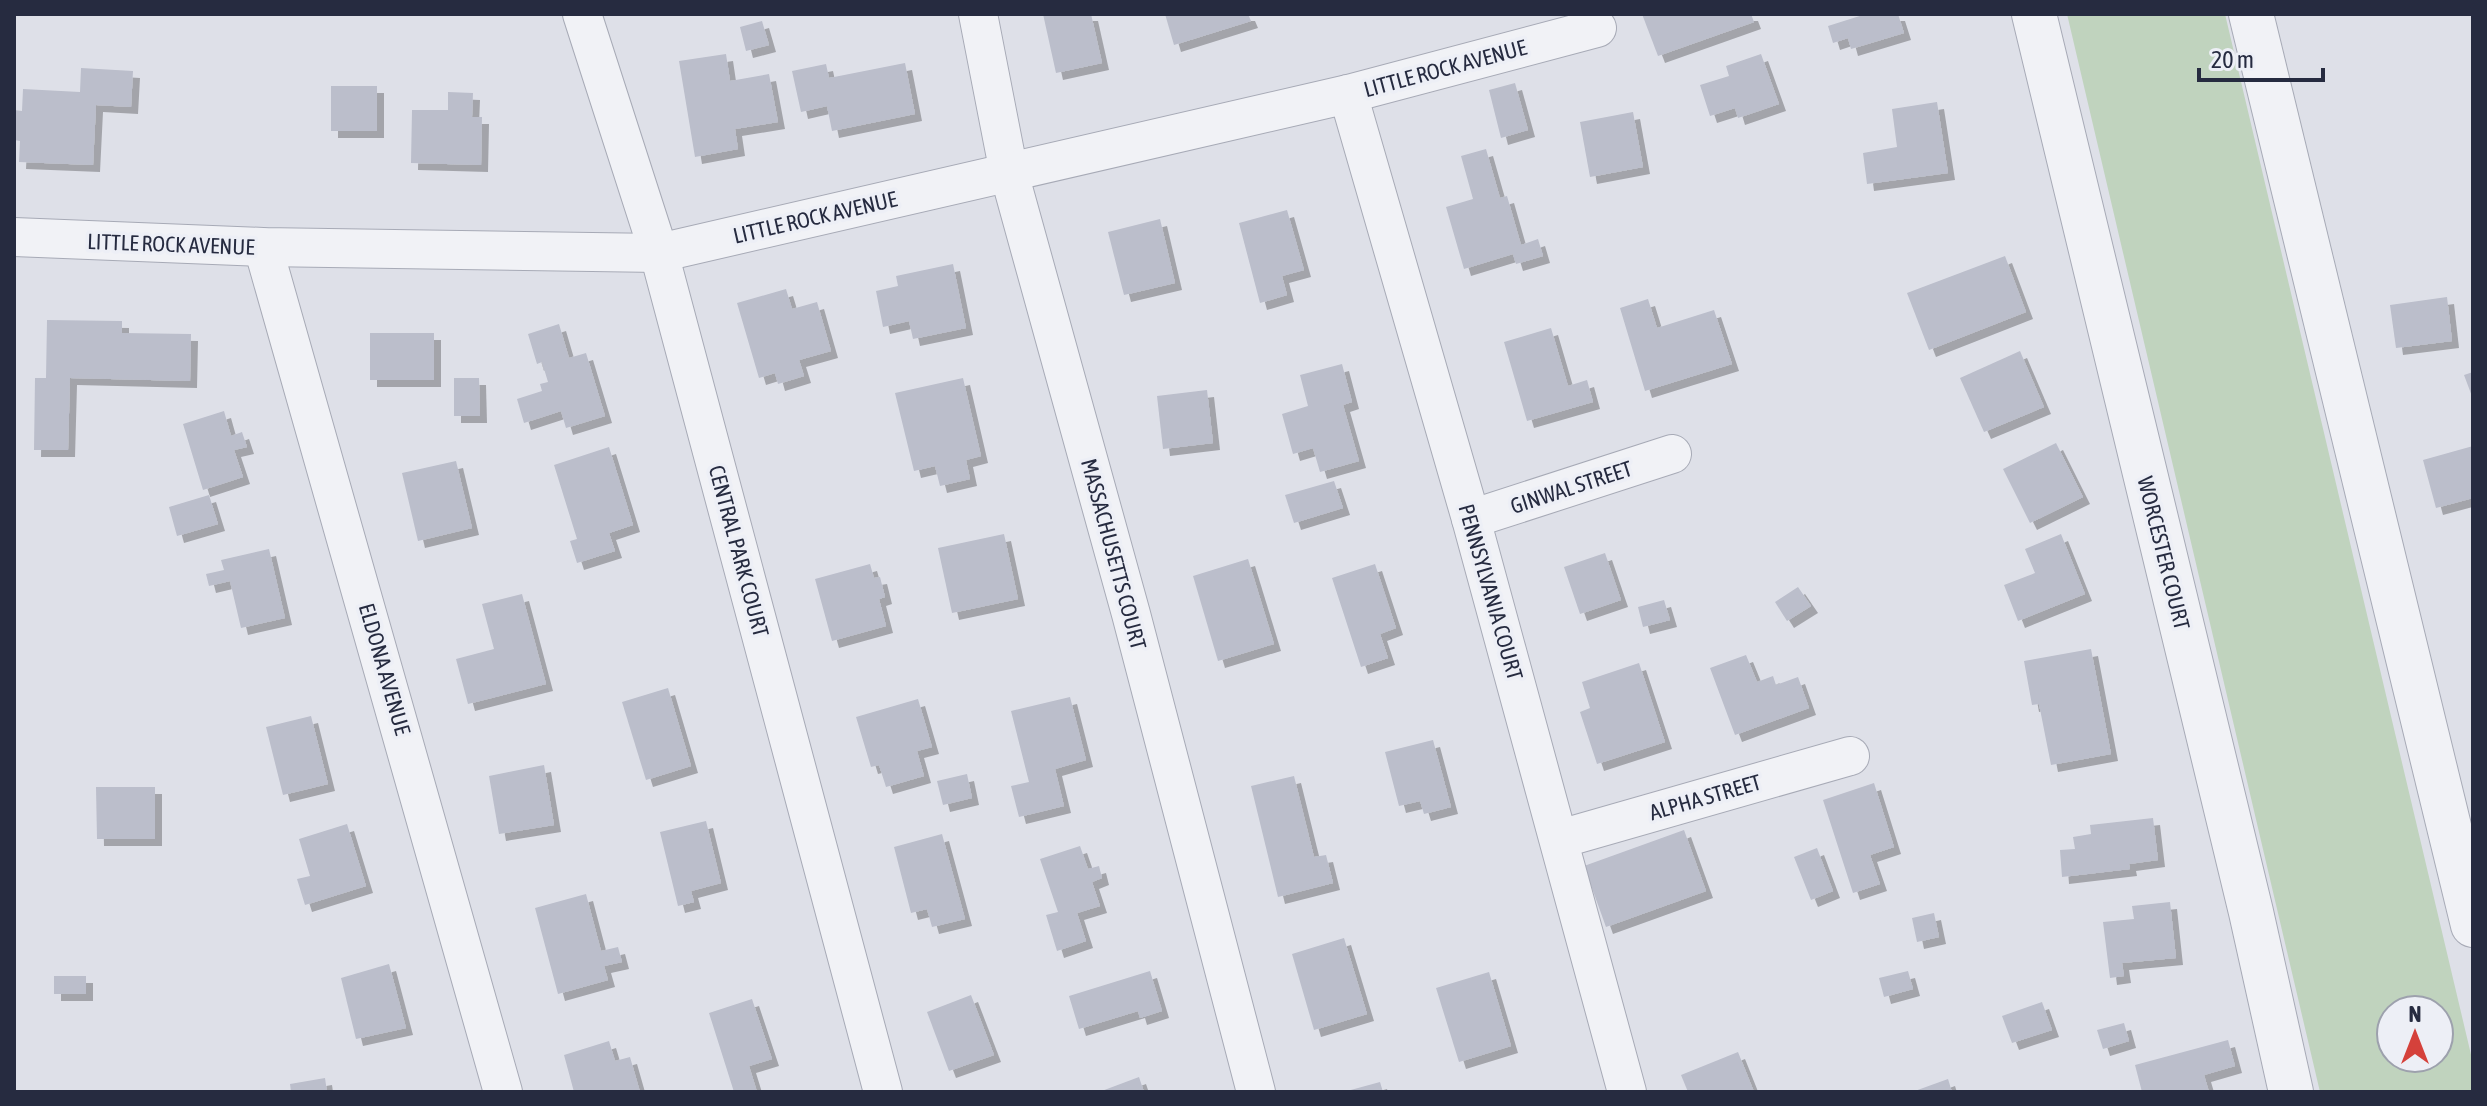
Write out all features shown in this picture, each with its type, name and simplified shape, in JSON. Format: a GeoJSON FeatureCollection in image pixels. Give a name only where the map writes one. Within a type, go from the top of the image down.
{"type":"FeatureCollection","features":[{"type":"Feature","properties":{"kind":"street","name":"CENTRAL PARK COURT"},"geometry":{"type":"LineString","coordinates":[[582,14],[659,253],[883,1092]]}},
{"type":"Feature","properties":{"kind":"street","name":"MASSACHUSETTS COURT"},"geometry":{"type":"LineString","coordinates":[[978,14],[1009,173],[1131,614],[1256,1092]]}},
{"type":"Feature","properties":{"kind":"street","name":"WORCESTER COURT"},"geometry":{"type":"LineString","coordinates":[[2034,14],[2251,912],[2291,1092]]}},
{"type":"Feature","properties":{"kind":"street"},"geometry":{"type":"LineString","coordinates":[[2251,14],[2473,925]]}},
{"type":"Feature","properties":{"kind":"street","name":"LITTLE ROCK AVENUE"},"geometry":{"type":"LineString","coordinates":[[14,237],[263,247],[659,253],[1348,94],[1597,28]]}},
{"type":"Feature","properties":{"kind":"street","name":"PENNSYLVANIA COURT"},"geometry":{"type":"LineString","coordinates":[[1348,94],[1471,519],[1627,1092]]}},
{"type":"Feature","properties":{"kind":"street","name":"ELDONA AVENUE"},"geometry":{"type":"LineString","coordinates":[[263,247],[503,1092]]}},
{"type":"Feature","properties":{"kind":"street","name":"GINWAL STREET"},"geometry":{"type":"LineString","coordinates":[[1471,519],[1672,454]]}},
{"type":"Feature","properties":{"kind":"street","name":"ALPHA STREET"},"geometry":{"type":"LineString","coordinates":[[1560,839],[1850,756]]}},
{"type":"Feature","properties":{"kind":"green space"},"geometry":{"type":"Polygon","coordinates":[[[2067,14],[2225,14],[2473,1063],[2473,1092],[2320,1092],[2067,14]]]}},
{"type":"Feature","properties":{"kind":"building"},"geometry":{"type":"Polygon","coordinates":[[[1043,14],[1091,14],[1102,63],[1056,73],[1043,14]]]}},
{"type":"Feature","properties":{"kind":"building"},"geometry":{"type":"Polygon","coordinates":[[[1165,14],[1248,14],[1251,21],[1174,45],[1165,14]]]}},
{"type":"Feature","properties":{"kind":"building"},"geometry":{"type":"Polygon","coordinates":[[[1642,14],[1751,14],[1754,22],[1658,56],[1642,14]]]}},
{"type":"Feature","properties":{"kind":"building"},"geometry":{"type":"Polygon","coordinates":[[[1866,14],[1898,14],[1904,33],[1851,49],[1848,38],[1833,43],[1828,26],[1866,14]]]}},
{"type":"Feature","properties":{"kind":"building"},"geometry":{"type":"Polygon","coordinates":[[[762,21],[769,45],[746,51],[740,27],[762,21]]]}},
{"type":"Feature","properties":{"kind":"building"},"geometry":{"type":"Polygon","coordinates":[[[726,54],[730,81],[769,74],[778,122],[735,129],[738,149],[695,157],[679,61],[726,54]]]}},
{"type":"Feature","properties":{"kind":"building"},"geometry":{"type":"Polygon","coordinates":[[[1761,54],[1779,104],[1738,118],[1735,108],[1710,116],[1700,85],[1729,76],[1726,66],[1761,54]]]}},
{"type":"Feature","properties":{"kind":"building"},"geometry":{"type":"Polygon","coordinates":[[[905,63],[915,114],[832,131],[827,106],[801,112],[792,71],[826,64],[829,78],[905,63]]]}},
{"type":"Feature","properties":{"kind":"building"},"geometry":{"type":"Polygon","coordinates":[[[81,68],[133,71],[131,107],[96,105],[93,165],[19,162],[20,141],[14,140],[14,110],[22,111],[23,89],[80,92],[81,68]]]}},
{"type":"Feature","properties":{"kind":"building"},"geometry":{"type":"Polygon","coordinates":[[[1515,83],[1528,130],[1501,138],[1489,90],[1515,83]]]}},
{"type":"Feature","properties":{"kind":"building"},"geometry":{"type":"Polygon","coordinates":[[[331,86],[377,86],[377,131],[331,131],[331,86]]]}},
{"type":"Feature","properties":{"kind":"building"},"geometry":{"type":"Polygon","coordinates":[[[448,92],[473,93],[472,117],[482,117],[481,165],[411,163],[412,110],[448,110],[448,92]]]}},
{"type":"Feature","properties":{"kind":"building"},"geometry":{"type":"Polygon","coordinates":[[[1937,102],[1948,173],[1867,184],[1863,153],[1897,147],[1892,109],[1937,102]]]}},
{"type":"Feature","properties":{"kind":"building"},"geometry":{"type":"Polygon","coordinates":[[[1633,112],[1643,167],[1590,177],[1580,122],[1633,112]]]}},
{"type":"Feature","properties":{"kind":"building"},"geometry":{"type":"Polygon","coordinates":[[[1486,149],[1500,198],[1507,196],[1521,245],[1538,239],[1543,256],[1516,264],[1513,254],[1464,269],[1446,207],[1473,199],[1461,156],[1486,149]]]}},
{"type":"Feature","properties":{"kind":"building"},"geometry":{"type":"Polygon","coordinates":[[[1287,210],[1304,270],[1282,276],[1287,295],[1260,303],[1239,223],[1287,210]]]}},
{"type":"Feature","properties":{"kind":"building"},"geometry":{"type":"Polygon","coordinates":[[[1160,219],[1175,283],[1124,295],[1108,232],[1160,219]]]}},
{"type":"Feature","properties":{"kind":"building"},"geometry":{"type":"Polygon","coordinates":[[[2005,256],[2026,312],[1929,350],[1907,293],[2005,256]]]}},
{"type":"Feature","properties":{"kind":"building"},"geometry":{"type":"Polygon","coordinates":[[[953,264],[966,328],[913,339],[909,321],[883,327],[876,291],[898,286],[896,276],[953,264]]]}},
{"type":"Feature","properties":{"kind":"building"},"geometry":{"type":"Polygon","coordinates":[[[786,289],[792,309],[817,302],[831,351],[799,360],[804,376],[778,384],[775,373],[759,378],[737,303],[786,289]]]}},
{"type":"Feature","properties":{"kind":"building"},"geometry":{"type":"Polygon","coordinates":[[[2447,297],[2452,341],[2396,348],[2390,305],[2447,297]]]}},
{"type":"Feature","properties":{"kind":"building"},"geometry":{"type":"Polygon","coordinates":[[[1648,299],[1657,328],[1714,310],[1732,364],[1645,391],[1620,308],[1648,299]]]}},
{"type":"Feature","properties":{"kind":"building"},"geometry":{"type":"Polygon","coordinates":[[[47,320],[122,321],[122,333],[191,334],[190,381],[70,378],[68,450],[34,450],[35,378],[46,378],[47,320]]]}},
{"type":"Feature","properties":{"kind":"building"},"geometry":{"type":"Polygon","coordinates":[[[559,324],[569,358],[586,353],[605,416],[566,428],[561,411],[524,423],[517,399],[542,391],[540,384],[548,382],[542,362],[537,364],[528,334],[559,324]]]}},
{"type":"Feature","properties":{"kind":"building"},"geometry":{"type":"Polygon","coordinates":[[[1551,328],[1568,386],[1587,380],[1593,402],[1527,421],[1504,342],[1551,328]]]}},
{"type":"Feature","properties":{"kind":"building"},"geometry":{"type":"Polygon","coordinates":[[[370,333],[434,333],[434,380],[370,380],[370,333]]]}},
{"type":"Feature","properties":{"kind":"building"},"geometry":{"type":"Polygon","coordinates":[[[2020,351],[2044,407],[1984,432],[1960,378],[2020,351]]]}},
{"type":"Feature","properties":{"kind":"building"},"geometry":{"type":"Polygon","coordinates":[[[1342,364],[1352,402],[1343,405],[1359,461],[1320,472],[1313,448],[1293,454],[1282,414],[1308,406],[1300,375],[1342,364]]]}},
{"type":"Feature","properties":{"kind":"building"},"geometry":{"type":"Polygon","coordinates":[[[2473,372],[2473,399],[2464,375],[2473,372]]]}},
{"type":"Feature","properties":{"kind":"building"},"geometry":{"type":"Polygon","coordinates":[[[454,378],[479,378],[480,416],[454,416],[454,378]]]}},
{"type":"Feature","properties":{"kind":"building"},"geometry":{"type":"Polygon","coordinates":[[[963,378],[981,456],[966,460],[970,479],[940,486],[935,466],[914,471],[895,393],[963,378]]]}},
{"type":"Feature","properties":{"kind":"building"},"geometry":{"type":"Polygon","coordinates":[[[1207,390],[1213,443],[1163,449],[1157,396],[1207,390]]]}},
{"type":"Feature","properties":{"kind":"building"},"geometry":{"type":"Polygon","coordinates":[[[224,411],[231,436],[242,432],[247,447],[234,450],[243,477],[203,490],[183,424],[224,411]]]}},
{"type":"Feature","properties":{"kind":"building"},"geometry":{"type":"Polygon","coordinates":[[[2056,443],[2083,497],[2030,523],[2003,469],[2056,443]]]}},
{"type":"Feature","properties":{"kind":"building"},"geometry":{"type":"Polygon","coordinates":[[[2473,446],[2473,498],[2436,508],[2423,460],[2473,446]]]}},
{"type":"Feature","properties":{"kind":"building"},"geometry":{"type":"Polygon","coordinates":[[[609,447],[633,525],[609,533],[615,551],[577,563],[570,541],[577,539],[554,465],[609,447]]]}},
{"type":"Feature","properties":{"kind":"building"},"geometry":{"type":"Polygon","coordinates":[[[456,461],[472,528],[418,541],[402,473],[456,461]]]}},
{"type":"Feature","properties":{"kind":"building"},"geometry":{"type":"Polygon","coordinates":[[[1334,481],[1343,508],[1294,523],[1285,495],[1334,481]]]}},
{"type":"Feature","properties":{"kind":"building"},"geometry":{"type":"Polygon","coordinates":[[[209,495],[218,524],[177,536],[169,507],[209,495]]]}},
{"type":"Feature","properties":{"kind":"building"},"geometry":{"type":"Polygon","coordinates":[[[1004,534],[1018,599],[952,613],[938,548],[1004,534]]]}},
{"type":"Feature","properties":{"kind":"building"},"geometry":{"type":"Polygon","coordinates":[[[2061,534],[2085,594],[2018,621],[2004,585],[2035,573],[2025,549],[2061,534]]]}},
{"type":"Feature","properties":{"kind":"building"},"geometry":{"type":"Polygon","coordinates":[[[269,549],[285,618],[241,628],[230,581],[209,586],[206,574],[224,570],[221,560],[269,549]]]}},
{"type":"Feature","properties":{"kind":"building"},"geometry":{"type":"Polygon","coordinates":[[[1605,553],[1621,600],[1580,614],[1564,567],[1605,553]]]}},
{"type":"Feature","properties":{"kind":"building"},"geometry":{"type":"Polygon","coordinates":[[[1248,559],[1274,644],[1218,661],[1193,576],[1248,559]]]}},
{"type":"Feature","properties":{"kind":"building"},"geometry":{"type":"Polygon","coordinates":[[[870,564],[874,578],[880,577],[885,597],[879,599],[886,626],[832,641],[815,579],[870,564]]]}},
{"type":"Feature","properties":{"kind":"building"},"geometry":{"type":"Polygon","coordinates":[[[1375,564],[1396,628],[1380,634],[1388,658],[1361,667],[1332,578],[1375,564]]]}},
{"type":"Feature","properties":{"kind":"building"},"geometry":{"type":"Polygon","coordinates":[[[1798,587],[1811,606],[1787,621],[1775,602],[1798,587]]]}},
{"type":"Feature","properties":{"kind":"building"},"geometry":{"type":"Polygon","coordinates":[[[522,594],[546,684],[468,704],[456,659],[494,649],[482,604],[522,594]]]}},
{"type":"Feature","properties":{"kind":"building"},"geometry":{"type":"Polygon","coordinates":[[[1664,600],[1670,620],[1643,627],[1638,607],[1664,600]]]}},
{"type":"Feature","properties":{"kind":"building"},"geometry":{"type":"Polygon","coordinates":[[[2091,649],[2111,754],[2051,765],[2039,704],[2032,705],[2024,661],[2091,649]]]}},
{"type":"Feature","properties":{"kind":"building"},"geometry":{"type":"Polygon","coordinates":[[[1746,655],[1757,682],[1773,676],[1776,685],[1798,677],[1809,708],[1735,735],[1710,668],[1746,655]]]}},
{"type":"Feature","properties":{"kind":"building"},"geometry":{"type":"Polygon","coordinates":[[[1639,663],[1665,742],[1597,764],[1580,712],[1590,708],[1582,682],[1639,663]]]}},
{"type":"Feature","properties":{"kind":"building"},"geometry":{"type":"Polygon","coordinates":[[[668,688],[691,766],[646,780],[622,702],[668,688]]]}},
{"type":"Feature","properties":{"kind":"building"},"geometry":{"type":"Polygon","coordinates":[[[1070,697],[1086,760],[1055,769],[1064,806],[1019,817],[1011,786],[1029,782],[1011,711],[1070,697]]]}},
{"type":"Feature","properties":{"kind":"building"},"geometry":{"type":"Polygon","coordinates":[[[918,699],[932,747],[917,751],[924,776],[886,787],[879,765],[871,767],[856,717],[918,699]]]}},
{"type":"Feature","properties":{"kind":"building"},"geometry":{"type":"Polygon","coordinates":[[[311,716],[328,784],[283,795],[266,727],[311,716]]]}},
{"type":"Feature","properties":{"kind":"building"},"geometry":{"type":"Polygon","coordinates":[[[1433,740],[1451,807],[1424,814],[1420,801],[1399,806],[1385,752],[1433,740]]]}},
{"type":"Feature","properties":{"kind":"building"},"geometry":{"type":"Polygon","coordinates":[[[544,765],[554,825],[499,834],[489,776],[544,765]]]}},
{"type":"Feature","properties":{"kind":"building"},"geometry":{"type":"Polygon","coordinates":[[[967,774],[972,798],[943,805],[937,781],[967,774]]]}},
{"type":"Feature","properties":{"kind":"building"},"geometry":{"type":"Polygon","coordinates":[[[1294,776],[1314,857],[1326,855],[1333,883],[1278,897],[1251,786],[1294,776]]]}},
{"type":"Feature","properties":{"kind":"building"},"geometry":{"type":"Polygon","coordinates":[[[1874,783],[1894,847],[1870,855],[1880,884],[1853,893],[1823,800],[1874,783]]]}},
{"type":"Feature","properties":{"kind":"building"},"geometry":{"type":"Polygon","coordinates":[[[96,787],[155,787],[155,839],[97,839],[96,787]]]}},
{"type":"Feature","properties":{"kind":"building"},"geometry":{"type":"Polygon","coordinates":[[[2153,818],[2158,860],[2129,864],[2130,869],[2062,877],[2060,850],[2075,849],[2073,837],[2091,834],[2090,825],[2153,818]]]}},
{"type":"Feature","properties":{"kind":"building"},"geometry":{"type":"Polygon","coordinates":[[[706,821],[721,883],[691,891],[694,902],[678,906],[660,832],[706,821]]]}},
{"type":"Feature","properties":{"kind":"building"},"geometry":{"type":"Polygon","coordinates":[[[347,824],[366,886],[305,905],[297,879],[310,876],[299,839],[347,824]]]}},
{"type":"Feature","properties":{"kind":"building"},"geometry":{"type":"Polygon","coordinates":[[[1684,830],[1706,891],[1606,927],[1584,866],[1684,830]]]}},
{"type":"Feature","properties":{"kind":"building"},"geometry":{"type":"Polygon","coordinates":[[[942,834],[965,919],[932,927],[927,909],[911,913],[894,847],[942,834]]]}},
{"type":"Feature","properties":{"kind":"building"},"geometry":{"type":"Polygon","coordinates":[[[1080,846],[1088,869],[1099,866],[1102,878],[1092,882],[1100,906],[1077,913],[1086,941],[1057,951],[1046,915],[1058,912],[1040,859],[1080,846]]]}},
{"type":"Feature","properties":{"kind":"building"},"geometry":{"type":"Polygon","coordinates":[[[1817,848],[1833,891],[1811,900],[1794,857],[1817,848]]]}},
{"type":"Feature","properties":{"kind":"building"},"geometry":{"type":"Polygon","coordinates":[[[586,894],[601,951],[618,947],[622,962],[604,966],[608,980],[558,994],[535,908],[586,894]]]}},
{"type":"Feature","properties":{"kind":"building"},"geometry":{"type":"Polygon","coordinates":[[[2170,902],[2176,958],[2122,963],[2124,976],[2110,978],[2103,922],[2134,919],[2132,906],[2170,902]]]}},
{"type":"Feature","properties":{"kind":"building"},"geometry":{"type":"Polygon","coordinates":[[[1934,913],[1939,937],[1917,942],[1912,918],[1934,913]]]}},
{"type":"Feature","properties":{"kind":"building"},"geometry":{"type":"Polygon","coordinates":[[[1344,938],[1367,1014],[1314,1030],[1292,954],[1344,938]]]}},
{"type":"Feature","properties":{"kind":"building"},"geometry":{"type":"Polygon","coordinates":[[[389,964],[406,1028],[356,1039],[341,978],[389,964]]]}},
{"type":"Feature","properties":{"kind":"building"},"geometry":{"type":"Polygon","coordinates":[[[1150,971],[1162,1011],[1140,1018],[1138,1011],[1079,1029],[1069,996],[1150,971]]]}},
{"type":"Feature","properties":{"kind":"building"},"geometry":{"type":"Polygon","coordinates":[[[1908,971],[1913,989],[1884,997],[1879,978],[1908,971]]]}},
{"type":"Feature","properties":{"kind":"building"},"geometry":{"type":"Polygon","coordinates":[[[1489,972],[1511,1046],[1459,1062],[1436,988],[1489,972]]]}},
{"type":"Feature","properties":{"kind":"building"},"geometry":{"type":"Polygon","coordinates":[[[54,976],[86,976],[86,994],[54,994],[54,976]]]}},
{"type":"Feature","properties":{"kind":"building"},"geometry":{"type":"Polygon","coordinates":[[[971,995],[994,1055],[949,1071],[927,1012],[971,995]]]}},
{"type":"Feature","properties":{"kind":"building"},"geometry":{"type":"Polygon","coordinates":[[[752,999],[772,1059],[749,1066],[757,1092],[734,1092],[709,1013],[752,999]]]}},
{"type":"Feature","properties":{"kind":"building"},"geometry":{"type":"Polygon","coordinates":[[[2042,1002],[2052,1030],[2012,1043],[2002,1016],[2042,1002]]]}},
{"type":"Feature","properties":{"kind":"building"},"geometry":{"type":"Polygon","coordinates":[[[2124,1023],[2129,1041],[2103,1049],[2097,1030],[2124,1023]]]}},
{"type":"Feature","properties":{"kind":"building"},"geometry":{"type":"Polygon","coordinates":[[[2228,1040],[2235,1066],[2204,1075],[2209,1092],[2142,1092],[2135,1065],[2228,1040]]]}},
{"type":"Feature","properties":{"kind":"building"},"geometry":{"type":"Polygon","coordinates":[[[609,1041],[615,1061],[630,1057],[640,1092],[574,1092],[564,1055],[609,1041]]]}},
{"type":"Feature","properties":{"kind":"building"},"geometry":{"type":"Polygon","coordinates":[[[1738,1052],[1754,1092],[1688,1092],[1681,1075],[1738,1052]]]}},
{"type":"Feature","properties":{"kind":"building"},"geometry":{"type":"Polygon","coordinates":[[[1139,1077],[1144,1092],[1099,1092],[1139,1077]]]}},
{"type":"Feature","properties":{"kind":"building"},"geometry":{"type":"Polygon","coordinates":[[[325,1078],[327,1092],[291,1092],[290,1084],[325,1078]]]}},
{"type":"Feature","properties":{"kind":"building"},"geometry":{"type":"Polygon","coordinates":[[[1948,1079],[1952,1092],[1912,1092],[1948,1079]]]}},
{"type":"Feature","properties":{"kind":"building"},"geometry":{"type":"Polygon","coordinates":[[[1380,1082],[1383,1092],[1347,1092],[1347,1091],[1380,1082]]]}}]}
